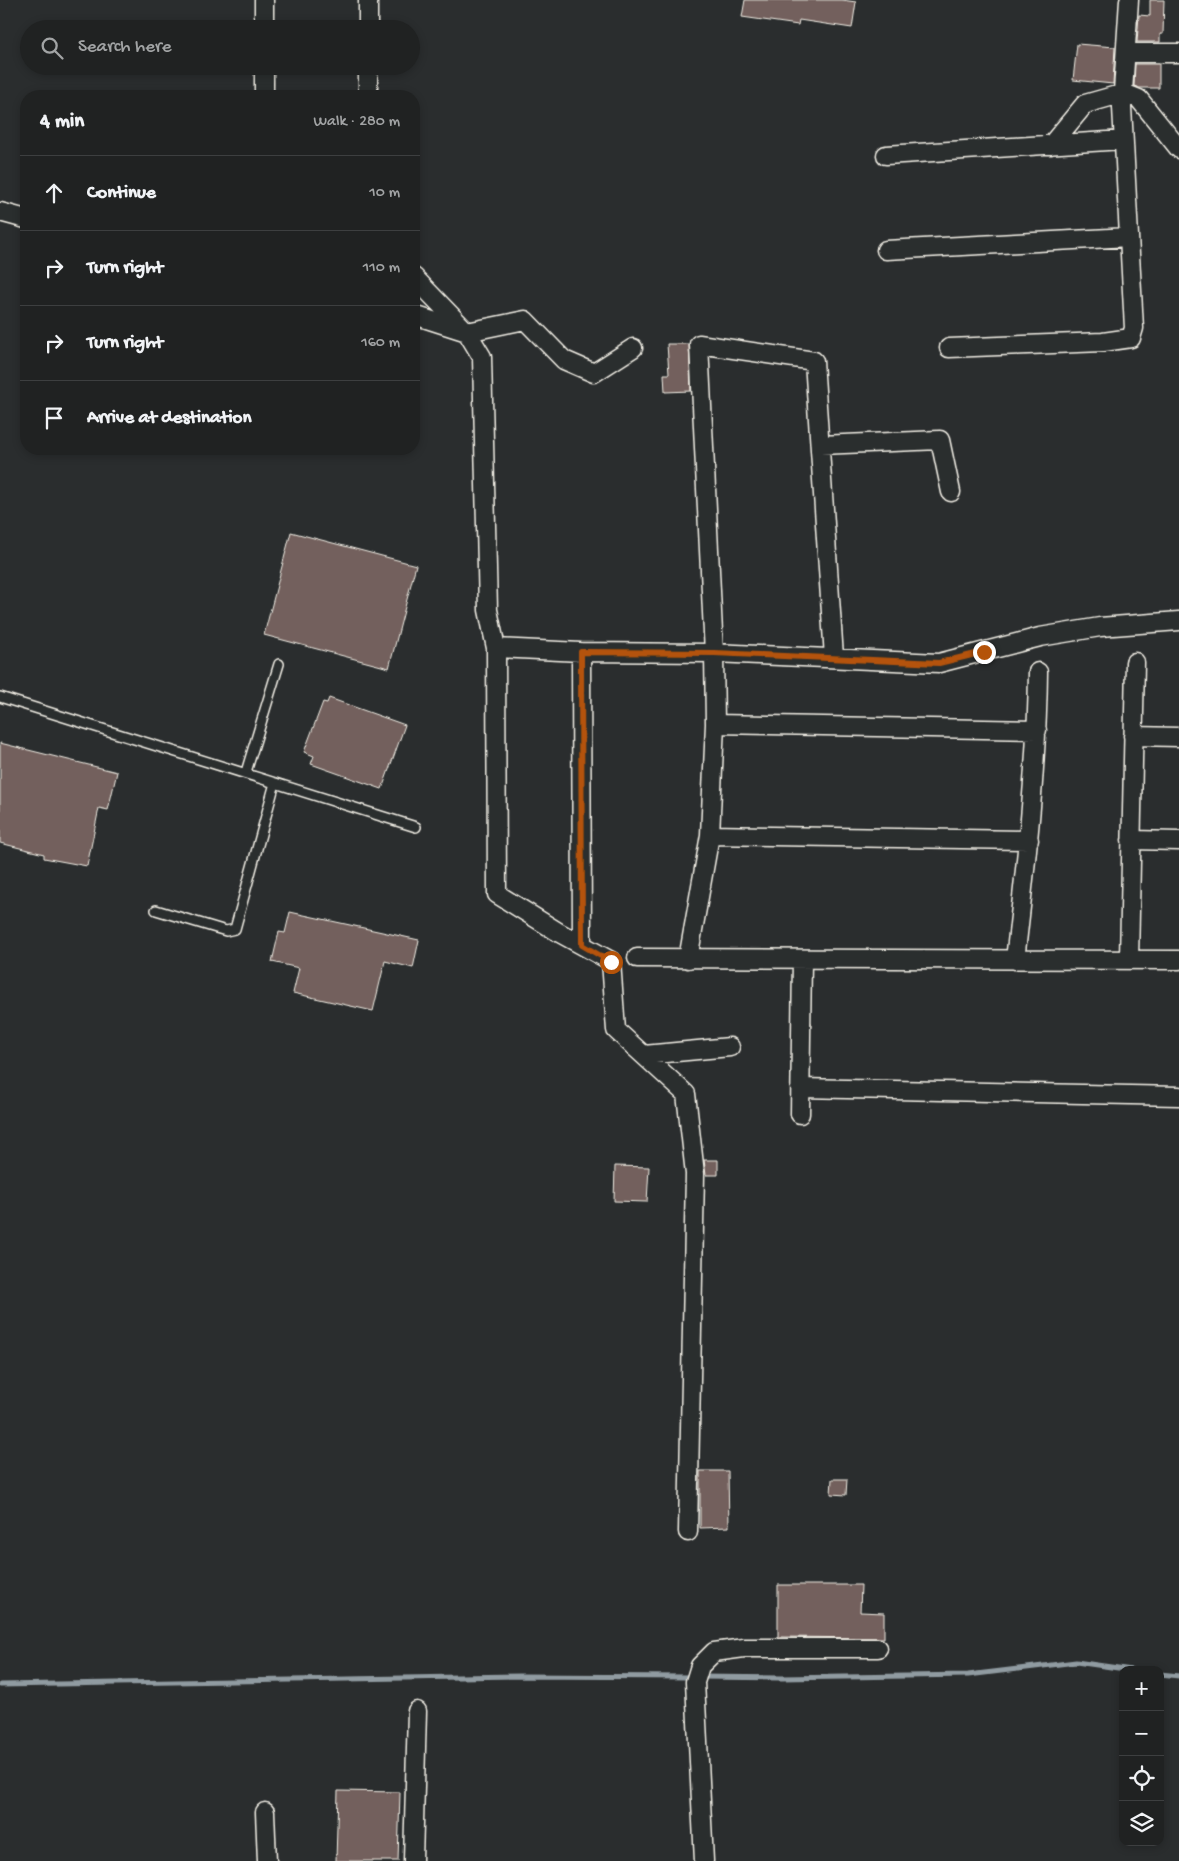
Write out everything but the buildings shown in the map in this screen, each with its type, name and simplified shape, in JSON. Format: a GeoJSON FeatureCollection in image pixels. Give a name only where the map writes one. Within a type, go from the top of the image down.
{"type":"FeatureCollection","features":[{"type":"Feature","properties":{"kind":"street"},"geometry":{"type":"LineString","coordinates":[[264,0],[264,20]]}},
{"type":"Feature","properties":{"kind":"street"},"geometry":{"type":"LineString","coordinates":[[368,0],[368,20]]}},
{"type":"Feature","properties":{"kind":"street"},"geometry":{"type":"LineString","coordinates":[[949,348],[1103,342],[1131,338],[1134,328],[1122,107],[1129,0]]}},
{"type":"Feature","properties":{"kind":"street"},"geometry":{"type":"LineString","coordinates":[[1126,52],[1179,53]]}},
{"type":"Feature","properties":{"kind":"street"},"geometry":{"type":"LineString","coordinates":[[264,75],[264,90]]}},
{"type":"Feature","properties":{"kind":"street"},"geometry":{"type":"LineString","coordinates":[[368,75],[368,90]]}},
{"type":"Feature","properties":{"kind":"street"},"geometry":{"type":"LineString","coordinates":[[1051,145],[1085,104],[1124,93],[1138,99],[1179,149]]}},
{"type":"Feature","properties":{"kind":"street"},"geometry":{"type":"LineString","coordinates":[[886,154],[1123,140]]}},
{"type":"Feature","properties":{"kind":"street"},"geometry":{"type":"LineString","coordinates":[[0,212],[20,217]]}},
{"type":"Feature","properties":{"kind":"street"},"geometry":{"type":"LineString","coordinates":[[886,250],[1129,237]]}},
{"type":"Feature","properties":{"kind":"street"},"geometry":{"type":"LineString","coordinates":[[420,283],[467,332],[482,357],[488,610],[496,648],[496,894],[611,962],[616,1030],[686,1094],[695,1174],[688,1532]]}},
{"type":"Feature","properties":{"kind":"street"},"geometry":{"type":"LineString","coordinates":[[420,317],[467,332],[525,320],[564,360],[594,372],[633,348]]}},
{"type":"Feature","properties":{"kind":"street"},"geometry":{"type":"LineString","coordinates":[[688,959],[710,835],[715,724],[714,653],[699,344],[814,361],[834,657]]}},
{"type":"Feature","properties":{"kind":"street"},"geometry":{"type":"LineString","coordinates":[[820,445],[940,440],[951,492]]}},
{"type":"Feature","properties":{"kind":"street"},"geometry":{"type":"LineString","coordinates":[[496,648],[581,652],[714,653],[834,657],[939,663],[1040,637],[1100,628],[1179,621]]}},
{"type":"Feature","properties":{"kind":"street"},"geometry":{"type":"LineString","coordinates":[[581,652],[582,945]]}},
{"type":"Feature","properties":{"kind":"street"},"geometry":{"type":"LineString","coordinates":[[1129,960],[1135,662]]}},
{"type":"Feature","properties":{"kind":"street"},"geometry":{"type":"LineString","coordinates":[[1016,960],[1029,840],[1037,730],[1038,672]]}},
{"type":"Feature","properties":{"kind":"street"},"geometry":{"type":"LineString","coordinates":[[715,724],[1037,730]]}},
{"type":"Feature","properties":{"kind":"street"},"geometry":{"type":"LineString","coordinates":[[1133,736],[1179,737]]}},
{"type":"Feature","properties":{"kind":"street"},"geometry":{"type":"LineString","coordinates":[[710,835],[1029,840]]}},
{"type":"Feature","properties":{"kind":"street"},"geometry":{"type":"LineString","coordinates":[[1132,840],[1179,841]]}},
{"type":"Feature","properties":{"kind":"street"},"geometry":{"type":"LineString","coordinates":[[638,958],[1179,960]]}},
{"type":"Feature","properties":{"kind":"street"},"geometry":{"type":"LineString","coordinates":[[800,1114],[802,959]]}},
{"type":"Feature","properties":{"kind":"street"},"geometry":{"type":"LineString","coordinates":[[644,1055],[730,1046]]}},
{"type":"Feature","properties":{"kind":"street"},"geometry":{"type":"LineString","coordinates":[[800,1088],[1179,1096]]}},
{"type":"Feature","properties":{"kind":"street"},"geometry":{"type":"LineString","coordinates":[[704,1861],[697,1676],[700,1666],[714,1652],[744,1648],[878,1648]]}},
{"type":"Feature","properties":{"kind":"street"},"geometry":{"type":"LineString","coordinates":[[413,1861],[417,1711]]}},
{"type":"Feature","properties":{"kind":"street"},"geometry":{"type":"LineString","coordinates":[[265,1812],[267,1861]]}},
{"type":"Feature","properties":{"kind":"lane"},"geometry":{"type":"LineString","coordinates":[[246,772],[279,664]]}},
{"type":"Feature","properties":{"kind":"lane"},"geometry":{"type":"LineString","coordinates":[[0,696],[416,826]]}},
{"type":"Feature","properties":{"kind":"lane"},"geometry":{"type":"LineString","coordinates":[[156,910],[226,931],[234,928],[275,783]]}},
{"type":"Feature","properties":{"kind":"waterway"},"geometry":{"type":"LineString","coordinates":[[700,1677],[782,1678],[968,1675],[1076,1662],[1119,1668]]}},
{"type":"Feature","properties":{"kind":"waterway"},"geometry":{"type":"LineString","coordinates":[[1164,1674],[1179,1676]]}},
{"type":"Feature","properties":{"kind":"waterway"},"geometry":{"type":"LineString","coordinates":[[0,1685],[521,1676],[692,1677]]}},
{"type":"Feature","properties":{"kind":"route"},"geometry":{"type":"LineString","coordinates":[[611,962],[582,945],[581,652],[714,653],[939,663],[984,652]]}}]}
